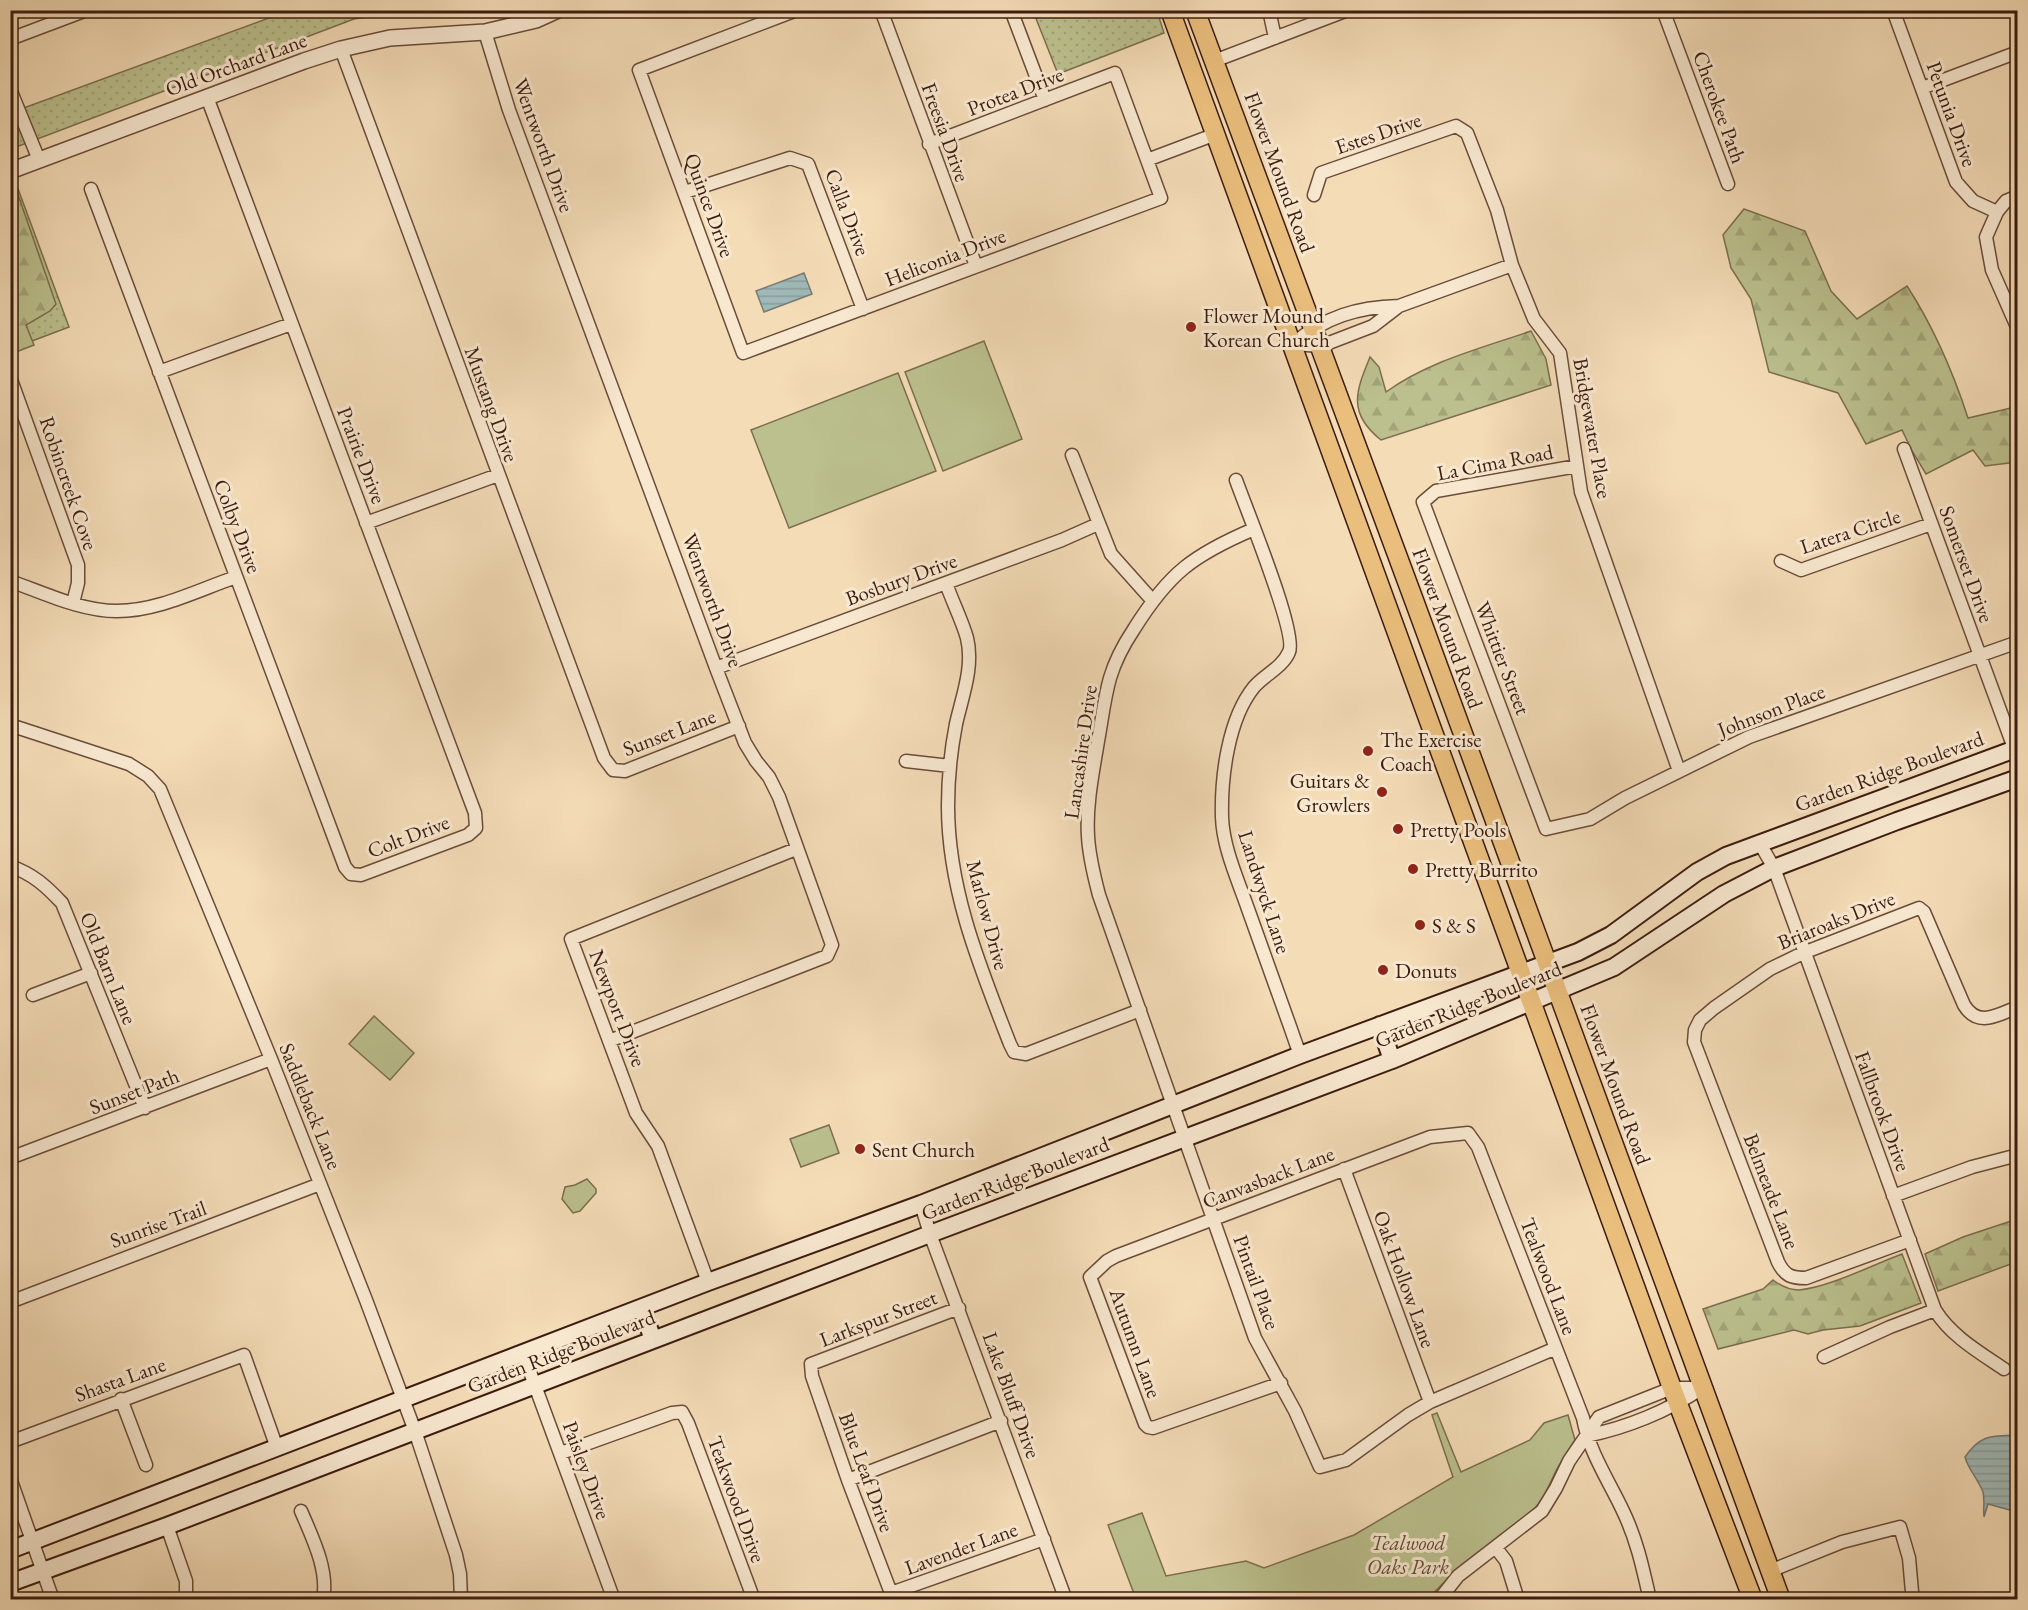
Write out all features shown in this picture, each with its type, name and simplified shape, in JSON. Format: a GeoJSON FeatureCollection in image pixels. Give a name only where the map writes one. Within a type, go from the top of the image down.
{"type":"FeatureCollection","features":[{"type":"Feature","properties":{"kind":"main road"},"geometry":{"type":"LineString","coordinates":[[1170,10],[1675,1396],[1753,1599]]}},
{"type":"Feature","properties":{"kind":"main road","name":"Flower Mound Road"},"geometry":{"type":"LineString","coordinates":[[1195,10],[1559,991],[1702,1388],[1781,1599]]}},
{"type":"Feature","properties":{"kind":"main road","name":"Garden Ridge Boulevard"},"geometry":{"type":"LineString","coordinates":[[10,1550],[708,1282],[921,1203],[1300,1054],[1548,963],[1611,936],[1697,872],[1726,856],[1759,842],[2016,752]]}},
{"type":"Feature","properties":{"kind":"main road","name":"Garden Ridge Boulevard"},"geometry":{"type":"LineString","coordinates":[[10,1583],[167,1526],[1392,1060],[1614,967],[1724,894],[1774,868],[2018,778]]}},
{"type":"Feature","properties":{"kind":"main road"},"geometry":{"type":"LineString","coordinates":[[1380,1025],[1392,1060]]}},
{"type":"Feature","properties":{"kind":"main road"},"geometry":{"type":"LineString","coordinates":[[642,1308],[653,1340]]}},
{"type":"Feature","properties":{"kind":"street"},"geometry":{"type":"LineString","coordinates":[[10,39],[87,10]]}},
{"type":"Feature","properties":{"kind":"street","name":"Old Orchard Lane"},"geometry":{"type":"LineString","coordinates":[[10,171],[304,61],[341,50],[390,38],[485,32],[536,20],[558,10]]}},
{"type":"Feature","properties":{"kind":"street","name":"Freesia Drive"},"geometry":{"type":"LineString","coordinates":[[881,10],[976,266]]}},
{"type":"Feature","properties":{"kind":"street"},"geometry":{"type":"LineString","coordinates":[[1011,10],[1045,100]]}},
{"type":"Feature","properties":{"kind":"street"},"geometry":{"type":"LineString","coordinates":[[1269,10],[1275,38]]}},
{"type":"Feature","properties":{"kind":"street"},"geometry":{"type":"LineString","coordinates":[[1214,61],[1348,10]]}},
{"type":"Feature","properties":{"kind":"street","name":"Cherokee Path"},"geometry":{"type":"LineString","coordinates":[[1663,10],[1728,184]]}},
{"type":"Feature","properties":{"kind":"street","name":"Petunia Drive"},"geometry":{"type":"LineString","coordinates":[[1893,10],[1956,182],[1973,201],[1997,212]]}},
{"type":"Feature","properties":{"kind":"street"},"geometry":{"type":"LineString","coordinates":[[766,16],[793,11]]}},
{"type":"Feature","properties":{"kind":"street","name":"Quince Drive"},"geometry":{"type":"LineString","coordinates":[[743,354],[639,70],[766,16]]}},
{"type":"Feature","properties":{"kind":"street","name":"Wentworth Drive"},"geometry":{"type":"LineString","coordinates":[[485,32],[509,110],[716,668],[745,743],[769,777],[778,797],[832,945],[827,956],[609,1041]]}},
{"type":"Feature","properties":{"kind":"street","name":"Mustang Drive"},"geometry":{"type":"LineString","coordinates":[[341,50],[604,758],[613,770]]}},
{"type":"Feature","properties":{"kind":"street"},"geometry":{"type":"LineString","coordinates":[[1922,88],[2018,52]]}},
{"type":"Feature","properties":{"kind":"street","name":"Protea Drive"},"geometry":{"type":"LineString","coordinates":[[929,144],[1115,73],[1147,160]]}},
{"type":"Feature","properties":{"kind":"street"},"geometry":{"type":"LineString","coordinates":[[10,89],[39,160]]}},
{"type":"Feature","properties":{"kind":"street","name":"Prairie Drive"},"geometry":{"type":"LineString","coordinates":[[207,97],[475,813],[476,828]]}},
{"type":"Feature","properties":{"kind":"street","name":"Estes Drive"},"geometry":{"type":"LineString","coordinates":[[1314,195],[1321,173],[1456,126],[1467,133]]}},
{"type":"Feature","properties":{"kind":"street","name":"Bridgewater Place"},"geometry":{"type":"LineString","coordinates":[[1467,133],[1497,210],[1512,265],[1534,319],[1560,353],[1581,492],[1679,771]]}},
{"type":"Feature","properties":{"kind":"street"},"geometry":{"type":"LineString","coordinates":[[1147,160],[1216,134]]}},
{"type":"Feature","properties":{"kind":"street","name":"Calla Drive"},"geometry":{"type":"LineString","coordinates":[[685,192],[790,158],[808,164],[863,309]]}},
{"type":"Feature","properties":{"kind":"street","name":"Heliconia Drive"},"geometry":{"type":"LineString","coordinates":[[743,354],[1161,198],[1147,160]]}},
{"type":"Feature","properties":{"kind":"street","name":"Colby Drive"},"geometry":{"type":"LineString","coordinates":[[91,189],[341,859],[351,874]]}},
{"type":"Feature","properties":{"kind":"street"},"geometry":{"type":"LineString","coordinates":[[2018,196],[2006,201],[1997,212],[1986,237],[1992,270],[2018,329]]}},
{"type":"Feature","properties":{"kind":"street"},"geometry":{"type":"LineString","coordinates":[[1293,344],[1321,346],[1374,326],[1399,306],[1512,265]]}},
{"type":"Feature","properties":{"kind":"street"},"geometry":{"type":"LineString","coordinates":[[1293,344],[1314,327],[1372,306],[1399,306]]}},
{"type":"Feature","properties":{"kind":"street"},"geometry":{"type":"LineString","coordinates":[[159,372],[291,324]]}},
{"type":"Feature","properties":{"kind":"street","name":"Robincreek Cove"},"geometry":{"type":"LineString","coordinates":[[10,377],[78,565],[78,583],[73,603]]}},
{"type":"Feature","properties":{"kind":"street","name":"Somerset Drive"},"geometry":{"type":"LineString","coordinates":[[1904,449],[2016,752]]}},
{"type":"Feature","properties":{"kind":"street"},"geometry":{"type":"LineString","coordinates":[[1072,455],[1098,524],[1116,561],[1152,600]]}},
{"type":"Feature","properties":{"kind":"street","name":"La Cima Road"},"geometry":{"type":"LineString","coordinates":[[1423,502],[1436,491],[1577,466]]}},
{"type":"Feature","properties":{"kind":"street"},"geometry":{"type":"LineString","coordinates":[[366,523],[498,475]]}},
{"type":"Feature","properties":{"kind":"street","name":"Landwyck Lane"},"geometry":{"type":"LineString","coordinates":[[1236,480],[1278,594],[1291,639],[1290,652],[1276,669],[1262,678],[1244,700],[1235,723],[1226,764],[1223,832],[1233,867],[1300,1054]]}},
{"type":"Feature","properties":{"kind":"street","name":"Whittier Street"},"geometry":{"type":"LineString","coordinates":[[1423,502],[1546,829]]}},
{"type":"Feature","properties":{"kind":"street","name":"Bosbury Drive"},"geometry":{"type":"LineString","coordinates":[[716,668],[1098,524]]}},
{"type":"Feature","properties":{"kind":"street","name":"Latera Circle"},"geometry":{"type":"LineString","coordinates":[[1781,561],[1801,570],[1931,524]]}},
{"type":"Feature","properties":{"kind":"street","name":"Lancashire Drive"},"geometry":{"type":"LineString","coordinates":[[1172,1105],[1099,895],[1092,866],[1088,822],[1091,782],[1110,676],[1126,640],[1152,600],[1175,574],[1203,553],[1254,529]]}},
{"type":"Feature","properties":{"kind":"street"},"geometry":{"type":"LineString","coordinates":[[10,581],[73,603],[115,611],[138,610],[236,577]]}},
{"type":"Feature","properties":{"kind":"street","name":"Marlow Drive"},"geometry":{"type":"LineString","coordinates":[[945,583],[967,639],[968,650],[968,673],[963,701],[956,722],[950,766],[948,805],[954,872],[961,904],[983,974],[1014,1052],[1026,1054],[1140,1010]]}},
{"type":"Feature","properties":{"kind":"street","name":"Johnson Place"},"geometry":{"type":"LineString","coordinates":[[1546,829],[1590,819],[1625,798],[1749,737],[2018,642]]}},
{"type":"Feature","properties":{"kind":"street","name":"Saddleback Lane"},"geometry":{"type":"LineString","coordinates":[[10,725],[129,764],[148,776],[160,789],[271,1059],[415,1431],[456,1555],[460,1574],[461,1599]]}},
{"type":"Feature","properties":{"kind":"street","name":"Sunset Lane"},"geometry":{"type":"LineString","coordinates":[[613,770],[625,771],[739,726]]}},
{"type":"Feature","properties":{"kind":"street"},"geometry":{"type":"LineString","coordinates":[[906,761],[950,766]]}},
{"type":"Feature","properties":{"kind":"street","name":"Colt Drive"},"geometry":{"type":"LineString","coordinates":[[351,874],[361,875],[371,872],[468,834],[476,828]]}},
{"type":"Feature","properties":{"kind":"street","name":"Fallbrook Drive"},"geometry":{"type":"LineString","coordinates":[[1759,842],[1774,868],[1803,953],[1935,1310],[1958,1337],[2004,1369]]}},
{"type":"Feature","properties":{"kind":"street","name":"Newport Drive"},"geometry":{"type":"LineString","coordinates":[[708,1282],[658,1146],[636,1113],[571,939],[796,849]]}},
{"type":"Feature","properties":{"kind":"street","name":"Old Barn Lane"},"geometry":{"type":"LineString","coordinates":[[10,866],[27,872],[44,883],[62,903],[145,1108]]}},
{"type":"Feature","properties":{"kind":"street","name":"Briaroaks Drive"},"geometry":{"type":"LineString","coordinates":[[1695,1030],[1700,1020],[1714,1008],[1784,961],[1919,908],[1924,912],[1970,1015],[1979,1018],[2018,1007]]}},
{"type":"Feature","properties":{"kind":"street"},"geometry":{"type":"LineString","coordinates":[[33,994],[91,973]]}},
{"type":"Feature","properties":{"kind":"street","name":"Belmeade Lane"},"geometry":{"type":"LineString","coordinates":[[1695,1030],[1694,1042],[1784,1274],[1794,1278],[1806,1278],[1910,1240]]}},
{"type":"Feature","properties":{"kind":"street","name":"Sunset Path"},"geometry":{"type":"LineString","coordinates":[[10,1158],[271,1059]]}},
{"type":"Feature","properties":{"kind":"street","name":"Pintail Place"},"geometry":{"type":"LineString","coordinates":[[1172,1105],[1255,1338],[1281,1383],[1320,1467],[1346,1460],[1408,1415],[1430,1402]]}},
{"type":"Feature","properties":{"kind":"street","name":"Canvasback Lane"},"geometry":{"type":"LineString","coordinates":[[1090,1277],[1116,1256],[1344,1169],[1431,1137],[1468,1133]]}},
{"type":"Feature","properties":{"kind":"street","name":"Tealwood Lane"},"geometry":{"type":"LineString","coordinates":[[1468,1133],[1479,1147],[1583,1418],[1586,1436],[1635,1540],[1650,1599]]}},
{"type":"Feature","properties":{"kind":"street"},"geometry":{"type":"LineString","coordinates":[[1893,1196],[1972,1167],[2018,1155]]}},
{"type":"Feature","properties":{"kind":"street","name":"Oak Hollow Lane"},"geometry":{"type":"LineString","coordinates":[[1344,1169],[1430,1402]]}},
{"type":"Feature","properties":{"kind":"street","name":"Sunrise Trail"},"geometry":{"type":"LineString","coordinates":[[10,1302],[320,1184]]}},
{"type":"Feature","properties":{"kind":"street","name":"Lake Bluff Drive"},"geometry":{"type":"LineString","coordinates":[[921,1203],[930,1234],[1066,1599]]}},
{"type":"Feature","properties":{"kind":"street","name":"Autumn Lane"},"geometry":{"type":"LineString","coordinates":[[1090,1277],[1148,1427],[1154,1428],[1281,1383]]}},
{"type":"Feature","properties":{"kind":"street","name":"Larkspur Street"},"geometry":{"type":"LineString","coordinates":[[811,1364],[958,1308]]}},
{"type":"Feature","properties":{"kind":"street"},"geometry":{"type":"LineString","coordinates":[[1824,1357],[1890,1327],[1935,1310]]}},
{"type":"Feature","properties":{"kind":"street"},"geometry":{"type":"LineString","coordinates":[[1430,1402],[1556,1348]]}},
{"type":"Feature","properties":{"kind":"street","name":"Paisley Drive"},"geometry":{"type":"LineString","coordinates":[[523,1353],[614,1599]]}},
{"type":"Feature","properties":{"kind":"street","name":"Shasta Lane"},"geometry":{"type":"LineString","coordinates":[[10,1442],[244,1355],[277,1448]]}},
{"type":"Feature","properties":{"kind":"street","name":"Blue Leaf Drive"},"geometry":{"type":"LineString","coordinates":[[811,1364],[812,1376],[848,1480],[891,1593]]}},
{"type":"Feature","properties":{"kind":"street"},"geometry":{"type":"LineString","coordinates":[[1439,1599],[1458,1576],[1542,1511],[1569,1461],[1599,1417],[1702,1388]]}},
{"type":"Feature","properties":{"kind":"street"},"geometry":{"type":"LineString","coordinates":[[1586,1436],[1606,1432],[1675,1396]]}},
{"type":"Feature","properties":{"kind":"street"},"geometry":{"type":"LineString","coordinates":[[121,1399],[146,1466]]}},
{"type":"Feature","properties":{"kind":"street","name":"Teakwood Drive"},"geometry":{"type":"LineString","coordinates":[[561,1453],[672,1413],[682,1412],[693,1434],[754,1599]]}},
{"type":"Feature","properties":{"kind":"street"},"geometry":{"type":"LineString","coordinates":[[848,1480],[1000,1421]]}},
{"type":"Feature","properties":{"kind":"street"},"geometry":{"type":"LineString","coordinates":[[10,1478],[53,1599]]}},
{"type":"Feature","properties":{"kind":"street"},"geometry":{"type":"LineString","coordinates":[[301,1511],[314,1540],[322,1567],[323,1599]]}},
{"type":"Feature","properties":{"kind":"street"},"geometry":{"type":"LineString","coordinates":[[167,1526],[186,1581],[186,1599]]}},
{"type":"Feature","properties":{"kind":"street"},"geometry":{"type":"LineString","coordinates":[[1770,1570],[1842,1542],[1900,1527],[1909,1558],[1914,1599]]}},
{"type":"Feature","properties":{"kind":"street","name":"Lavender Lane"},"geometry":{"type":"LineString","coordinates":[[891,1593],[1044,1539]]}},
{"type":"Feature","properties":{"kind":"street"},"geometry":{"type":"LineString","coordinates":[[1496,1548],[1506,1561],[1518,1599]]}},
{"type":"Feature","properties":{"kind":"green space"},"geometry":{"type":"Polygon","coordinates":[[[384,10],[386,14],[354,19],[11,149],[10,113],[288,11],[384,10]]]}},
{"type":"Feature","properties":{"kind":"green space"},"geometry":{"type":"Polygon","coordinates":[[[1033,11],[1157,11],[1164,33],[1058,74],[1033,11]]]}},
{"type":"Feature","properties":{"kind":"green space"},"geometry":{"type":"Polygon","coordinates":[[[10,167],[69,327],[11,349],[10,349],[10,167]]]}},
{"type":"Feature","properties":{"kind":"green space"},"geometry":{"type":"Polygon","coordinates":[[[16,189],[56,304],[50,311],[26,325],[34,345],[11,354],[10,190],[16,189]]]}},
{"type":"Feature","properties":{"kind":"green space"},"geometry":{"type":"Polygon","coordinates":[[[1744,209],[1805,231],[1831,291],[1857,319],[1907,286],[1942,350],[1968,418],[2017,405],[2017,462],[1985,466],[1973,450],[1926,474],[1902,430],[1866,444],[1838,393],[1769,372],[1751,299],[1731,268],[1723,235],[1744,209]]]}},
{"type":"Feature","properties":{"kind":"green space"},"geometry":{"type":"Polygon","coordinates":[[[1531,331],[1546,359],[1551,385],[1381,440],[1363,420],[1357,401],[1358,391],[1370,357],[1379,367],[1386,392],[1438,364],[1531,331]]]}},
{"type":"Feature","properties":{"kind":"green space"},"geometry":{"type":"Polygon","coordinates":[[[984,341],[1022,439],[943,471],[905,372],[984,341]]]}},
{"type":"Feature","properties":{"kind":"green space"},"geometry":{"type":"Polygon","coordinates":[[[898,373],[936,471],[789,528],[751,430],[898,373]]]}},
{"type":"Feature","properties":{"kind":"green space"},"geometry":{"type":"Polygon","coordinates":[[[374,1016],[414,1053],[390,1080],[349,1044],[374,1016]]]}},
{"type":"Feature","properties":{"kind":"green space"},"geometry":{"type":"Polygon","coordinates":[[[829,1125],[839,1153],[801,1167],[790,1139],[829,1125]]]}},
{"type":"Feature","properties":{"kind":"green space"},"geometry":{"type":"Polygon","coordinates":[[[587,1179],[596,1189],[596,1193],[580,1211],[573,1213],[562,1199],[565,1187],[587,1179]]]}},
{"type":"Feature","properties":{"kind":"green space"},"geometry":{"type":"Polygon","coordinates":[[[2017,1219],[2017,1264],[2008,1265],[1938,1291],[1925,1254],[1963,1237],[2017,1219]]]}},
{"type":"Feature","properties":{"kind":"green space"},"geometry":{"type":"Polygon","coordinates":[[[1902,1254],[1921,1303],[1860,1326],[1808,1334],[1794,1330],[1718,1349],[1703,1309],[1763,1289],[1773,1280],[1792,1289],[1811,1288],[1902,1254]]]}},
{"type":"Feature","properties":{"kind":"green space","name":"Tealwood Oaks Park"},"geometry":{"type":"Polygon","coordinates":[[[1437,1413],[1461,1472],[1530,1440],[1544,1423],[1568,1415],[1575,1440],[1563,1458],[1543,1498],[1535,1508],[1441,1585],[1429,1598],[1136,1599],[1108,1525],[1142,1513],[1166,1576],[1246,1561],[1264,1568],[1354,1535],[1453,1477],[1432,1415],[1437,1413]]]}},
{"type":"Feature","properties":{"kind":"water"},"geometry":{"type":"Polygon","coordinates":[[[804,273],[812,294],[764,312],[756,291],[804,273]]]}},
{"type":"Feature","properties":{"kind":"water"},"geometry":{"type":"Polygon","coordinates":[[[2017,1435],[2017,1512],[1988,1504],[1984,1517],[1983,1492],[1965,1457],[1982,1440],[2017,1435]]]}},
{"type":"Feature","properties":{"kind":"place","name":"Flower Mound Korean Church"},"geometry":{"type":"Point","coordinates":[1191,327]}},
{"type":"Feature","properties":{"kind":"place","name":"The Exercise Coach"},"geometry":{"type":"Point","coordinates":[1368,751]}},
{"type":"Feature","properties":{"kind":"place","name":"Guitars & Growlers"},"geometry":{"type":"Point","coordinates":[1382,792]}},
{"type":"Feature","properties":{"kind":"place","name":"Pretty Pools"},"geometry":{"type":"Point","coordinates":[1398,829]}},
{"type":"Feature","properties":{"kind":"place","name":"Pretty Burrito"},"geometry":{"type":"Point","coordinates":[1413,869]}},
{"type":"Feature","properties":{"kind":"place","name":"S & S"},"geometry":{"type":"Point","coordinates":[1420,925]}},
{"type":"Feature","properties":{"kind":"place","name":"Donuts"},"geometry":{"type":"Point","coordinates":[1383,970]}},
{"type":"Feature","properties":{"kind":"place","name":"Sent Church"},"geometry":{"type":"Point","coordinates":[860,1149]}}]}
